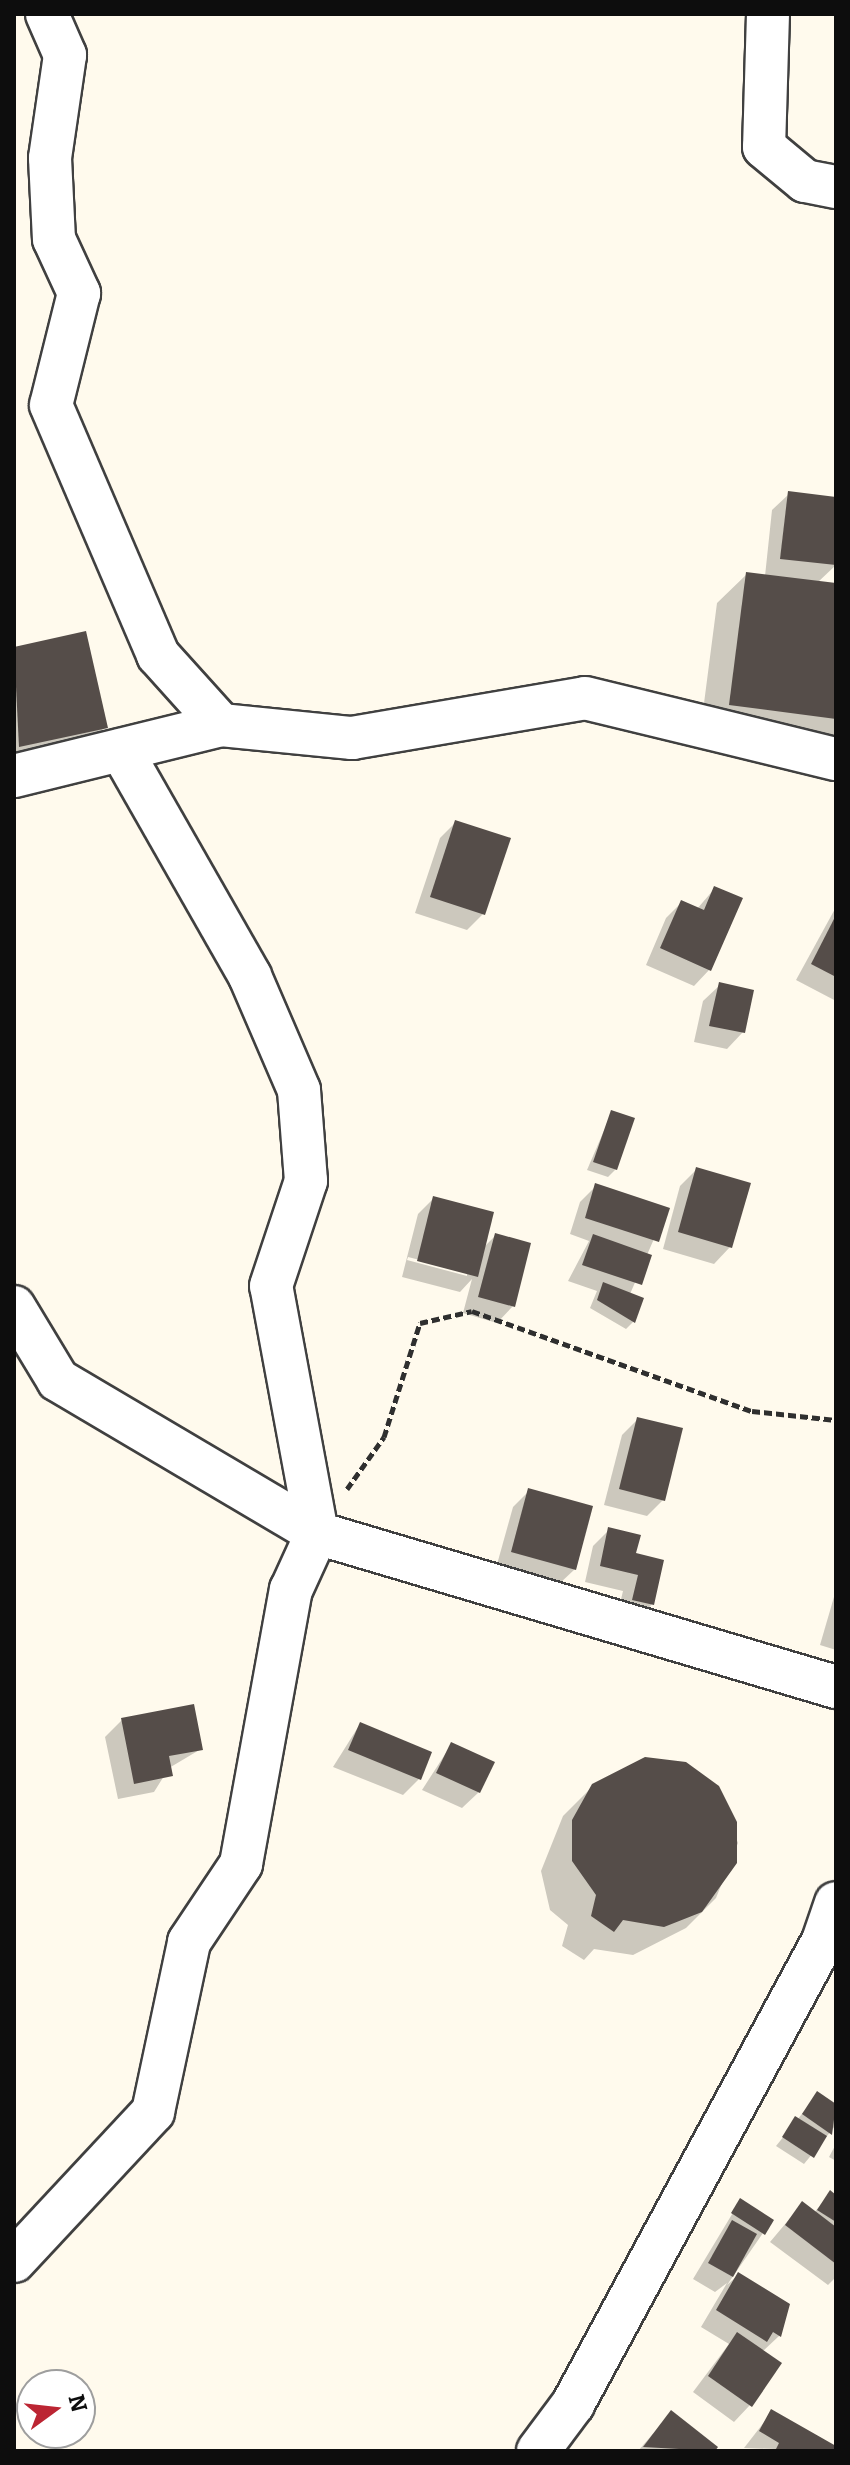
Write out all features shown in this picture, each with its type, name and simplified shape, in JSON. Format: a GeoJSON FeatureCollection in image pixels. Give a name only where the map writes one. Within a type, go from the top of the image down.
{"type":"FeatureCollection","features":[{"type":"Feature","properties":{"kind":"street"},"geometry":{"type":"LineString","coordinates":[[47,14],[65,55],[50,158],[54,239],[79,293],[51,405],[158,655],[221,725]]}},
{"type":"Feature","properties":{"kind":"street"},"geometry":{"type":"LineString","coordinates":[[768,14],[764,147],[805,181],[836,187]]}},
{"type":"Feature","properties":{"kind":"street"},"geometry":{"type":"LineString","coordinates":[[14,776],[221,725],[352,738],[585,698],[836,759]]}},
{"type":"Feature","properties":{"kind":"street"},"geometry":{"type":"LineString","coordinates":[[14,2261],[153,2112],[189,1942],[241,1864],[291,1590],[317,1533],[271,1286],[306,1181],[299,1090],[250,976],[121,750]]}},
{"type":"Feature","properties":{"kind":"street"},"geometry":{"type":"LineString","coordinates":[[14,1307],[58,1380]]}},
{"type":"Feature","properties":{"kind":"street"},"geometry":{"type":"LineString","coordinates":[[14,1371],[58,1380],[317,1533],[836,1687]]}},
{"type":"Feature","properties":{"kind":"street"},"geometry":{"type":"LineString","coordinates":[[538,2451],[573,2404],[823,1941],[836,1903]]}},
{"type":"Feature","properties":{"kind":"path"},"geometry":{"type":"LineString","coordinates":[[317,1533],[384,1437],[420,1323],[472,1311],[752,1411],[836,1420]]}},
{"type":"Feature","properties":{"kind":"building"},"geometry":{"type":"Polygon","coordinates":[[[788,491],[836,497],[836,565],[780,559],[788,491]]]}},
{"type":"Feature","properties":{"kind":"building"},"geometry":{"type":"Polygon","coordinates":[[[746,572],[836,583],[836,719],[729,705],[746,572]]]}},
{"type":"Feature","properties":{"kind":"building"},"geometry":{"type":"Polygon","coordinates":[[[86,631],[108,728],[19,747],[14,647],[86,631]]]}},
{"type":"Feature","properties":{"kind":"building"},"geometry":{"type":"Polygon","coordinates":[[[455,820],[511,838],[485,915],[430,897],[455,820]]]}},
{"type":"Feature","properties":{"kind":"building"},"geometry":{"type":"Polygon","coordinates":[[[714,886],[743,898],[711,971],[660,948],[681,900],[704,910],[714,886]]]}},
{"type":"Feature","properties":{"kind":"building"},"geometry":{"type":"Polygon","coordinates":[[[836,915],[836,977],[811,964],[836,915]]]}},
{"type":"Feature","properties":{"kind":"building"},"geometry":{"type":"Polygon","coordinates":[[[719,982],[754,990],[745,1033],[709,1026],[719,982]]]}},
{"type":"Feature","properties":{"kind":"building"},"geometry":{"type":"Polygon","coordinates":[[[611,1110],[635,1118],[617,1170],[593,1162],[611,1110]]]}},
{"type":"Feature","properties":{"kind":"building"},"geometry":{"type":"Polygon","coordinates":[[[696,1167],[751,1183],[732,1248],[678,1232],[696,1167]]]}},
{"type":"Feature","properties":{"kind":"building"},"geometry":{"type":"Polygon","coordinates":[[[595,1183],[670,1208],[659,1242],[585,1218],[595,1183]]]}},
{"type":"Feature","properties":{"kind":"building"},"geometry":{"type":"Polygon","coordinates":[[[433,1196],[494,1212],[478,1277],[417,1261],[433,1196]]]}},
{"type":"Feature","properties":{"kind":"building"},"geometry":{"type":"Polygon","coordinates":[[[495,1233],[531,1243],[515,1307],[478,1297],[495,1233]]]}},
{"type":"Feature","properties":{"kind":"building"},"geometry":{"type":"Polygon","coordinates":[[[593,1234],[652,1255],[642,1285],[582,1265],[593,1234]]]}},
{"type":"Feature","properties":{"kind":"building"},"geometry":{"type":"Polygon","coordinates":[[[603,1282],[644,1298],[635,1323],[597,1300],[603,1282]]]}},
{"type":"Feature","properties":{"kind":"building"},"geometry":{"type":"Polygon","coordinates":[[[637,1417],[683,1428],[665,1501],[619,1489],[637,1417]]]}},
{"type":"Feature","properties":{"kind":"building"},"geometry":{"type":"Polygon","coordinates":[[[528,1488],[593,1506],[576,1570],[511,1552],[528,1488]]]}},
{"type":"Feature","properties":{"kind":"building"},"geometry":{"type":"Polygon","coordinates":[[[608,1527],[641,1535],[636,1553],[664,1560],[654,1605],[632,1600],[638,1575],[600,1566],[608,1527]]]}},
{"type":"Feature","properties":{"kind":"building"},"geometry":{"type":"Polygon","coordinates":[[[194,1704],[203,1750],[169,1756],[173,1776],[134,1784],[121,1718],[194,1704]]]}},
{"type":"Feature","properties":{"kind":"building"},"geometry":{"type":"Polygon","coordinates":[[[360,1722],[432,1752],[421,1780],[348,1750],[360,1722]]]}},
{"type":"Feature","properties":{"kind":"building"},"geometry":{"type":"Polygon","coordinates":[[[451,1742],[495,1762],[480,1793],[436,1773],[451,1742]]]}},
{"type":"Feature","properties":{"kind":"building"},"geometry":{"type":"Polygon","coordinates":[[[645,1757],[686,1762],[719,1786],[737,1822],[737,1863],[702,1912],[664,1927],[623,1920],[614,1932],[591,1916],[596,1895],[572,1861],[572,1820],[592,1784],[645,1757]]]}},
{"type":"Feature","properties":{"kind":"building"},"geometry":{"type":"Polygon","coordinates":[[[817,2091],[836,2104],[832,2135],[802,2114],[817,2091]]]}},
{"type":"Feature","properties":{"kind":"building"},"geometry":{"type":"Polygon","coordinates":[[[795,2116],[827,2136],[814,2158],[782,2137],[795,2116]]]}},
{"type":"Feature","properties":{"kind":"building"},"geometry":{"type":"Polygon","coordinates":[[[830,2190],[836,2195],[836,2222],[817,2210],[830,2190]]]}},
{"type":"Feature","properties":{"kind":"building"},"geometry":{"type":"Polygon","coordinates":[[[740,2198],[774,2220],[765,2235],[731,2213],[740,2198]]]}},
{"type":"Feature","properties":{"kind":"building"},"geometry":{"type":"Polygon","coordinates":[[[802,2201],[836,2227],[836,2264],[785,2225],[802,2201]]]}},
{"type":"Feature","properties":{"kind":"building"},"geometry":{"type":"Polygon","coordinates":[[[732,2220],[757,2234],[733,2277],[708,2263],[732,2220]]]}},
{"type":"Feature","properties":{"kind":"building"},"geometry":{"type":"Polygon","coordinates":[[[738,2272],[790,2304],[781,2337],[773,2332],[767,2342],[716,2310],[738,2272]]]}},
{"type":"Feature","properties":{"kind":"building"},"geometry":{"type":"Polygon","coordinates":[[[737,2332],[782,2363],[752,2407],[708,2376],[737,2332]]]}},
{"type":"Feature","properties":{"kind":"building"},"geometry":{"type":"Polygon","coordinates":[[[771,2409],[836,2446],[834,2451],[775,2451],[779,2443],[759,2431],[771,2409]]]}},
{"type":"Feature","properties":{"kind":"building"},"geometry":{"type":"Polygon","coordinates":[[[671,2410],[718,2447],[715,2451],[643,2447],[671,2410]]]}}]}
